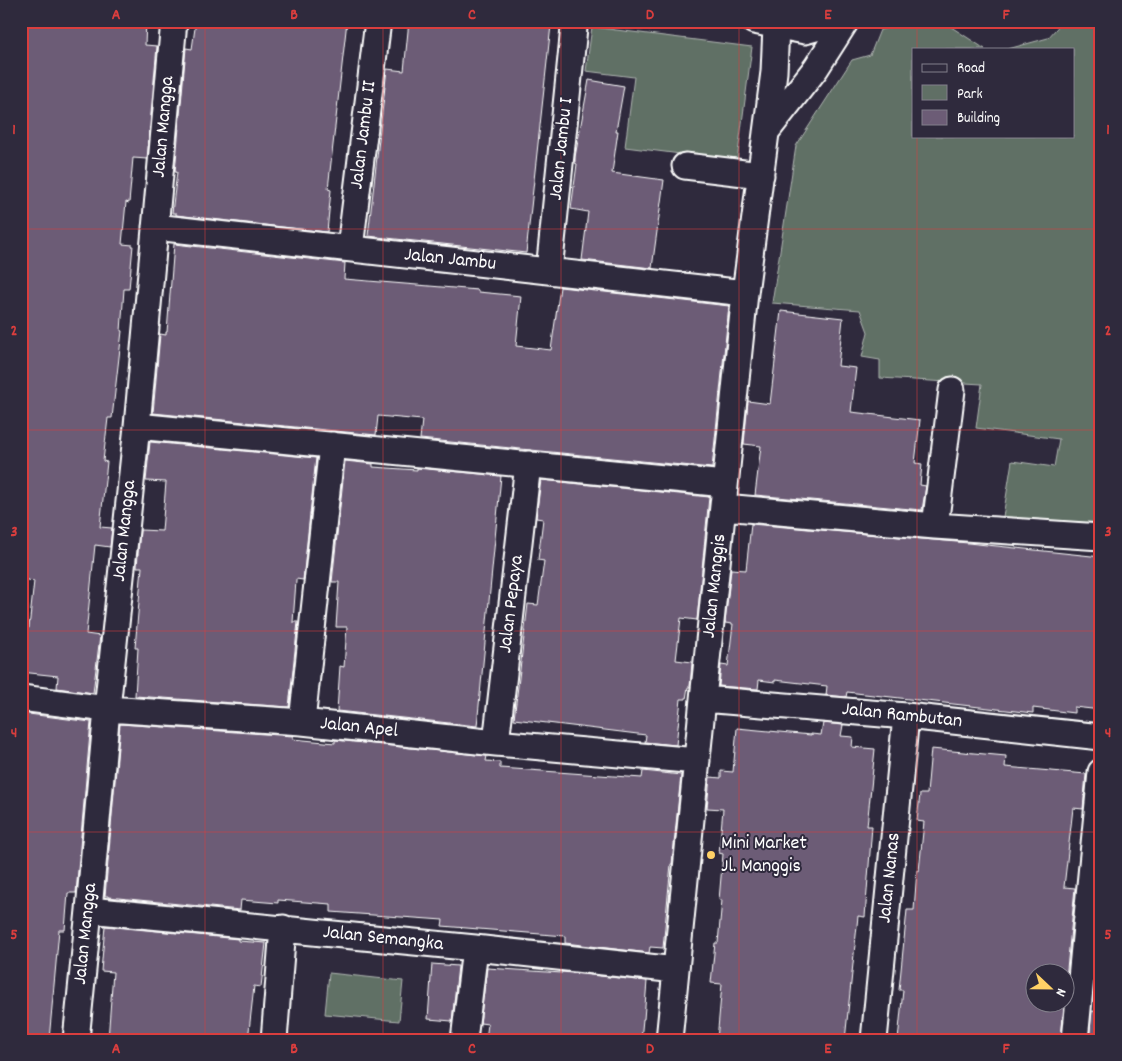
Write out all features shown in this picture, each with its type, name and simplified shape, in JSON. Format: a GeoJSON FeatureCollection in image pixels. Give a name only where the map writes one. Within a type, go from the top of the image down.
{"type":"FeatureCollection","features":[{"type":"Feature","properties":{"kind":"street","name":"Jalan Mangga"},"geometry":{"type":"LineString","coordinates":[[76,1040],[174,21]]}},
{"type":"Feature","properties":{"kind":"street","name":"Jalan Jambu II"},"geometry":{"type":"LineString","coordinates":[[350,248],[378,21]]}},
{"type":"Feature","properties":{"kind":"street"},"geometry":{"type":"LineString","coordinates":[[765,24],[805,31],[830,24],[833,21]]}},
{"type":"Feature","properties":{"kind":"street"},"geometry":{"type":"LineString","coordinates":[[766,132],[816,68],[846,21]]}},
{"type":"Feature","properties":{"kind":"street","name":"Jalan Manggis"},"geometry":{"type":"LineString","coordinates":[[669,1040],[745,293],[774,72],[765,24]]}},
{"type":"Feature","properties":{"kind":"street","name":"Jalan Jambu I"},"geometry":{"type":"LineString","coordinates":[[550,271],[574,28]]}},
{"type":"Feature","properties":{"kind":"street"},"geometry":{"type":"LineString","coordinates":[[685,166],[761,175]]}},
{"type":"Feature","properties":{"kind":"street","name":"Jalan Jambu"},"geometry":{"type":"LineString","coordinates":[[155,226],[745,293]]}},
{"type":"Feature","properties":{"kind":"street"},"geometry":{"type":"LineString","coordinates":[[936,526],[952,390]]}},
{"type":"Feature","properties":{"kind":"street"},"geometry":{"type":"LineString","coordinates":[[136,426],[528,464],[936,526],[1101,537]]}},
{"type":"Feature","properties":{"kind":"street"},"geometry":{"type":"LineString","coordinates":[[302,722],[332,445]]}},
{"type":"Feature","properties":{"kind":"street","name":"Jalan Pepaya"},"geometry":{"type":"LineString","coordinates":[[496,743],[528,464]]}},
{"type":"Feature","properties":{"kind":"street","name":"Jalan Apel"},"geometry":{"type":"LineString","coordinates":[[21,698],[107,709],[302,722],[496,743],[697,761]]}},
{"type":"Feature","properties":{"kind":"street","name":"Jalan Rambutan"},"geometry":{"type":"LineString","coordinates":[[703,698],[906,716],[1101,737]]}},
{"type":"Feature","properties":{"kind":"street","name":"Jalan Nanas"},"geometry":{"type":"LineString","coordinates":[[874,1040],[906,716]]}},
{"type":"Feature","properties":{"kind":"street"},"geometry":{"type":"LineString","coordinates":[[1075,1040],[1101,772]]}},
{"type":"Feature","properties":{"kind":"street","name":"Jalan Semangka"},"geometry":{"type":"LineString","coordinates":[[89,910],[283,928],[676,970]]}},
{"type":"Feature","properties":{"kind":"street"},"geometry":{"type":"LineString","coordinates":[[274,1040],[283,928]]}},
{"type":"Feature","properties":{"kind":"street"},"geometry":{"type":"LineString","coordinates":[[464,1040],[475,948]]}},
{"type":"Feature","properties":{"kind":"green space"},"geometry":{"type":"Polygon","coordinates":[[[916,21],[942,21],[983,48],[912,48],[912,138],[1074,138],[1074,48],[1012,48],[1048,38],[1063,21],[1101,21],[1101,532],[1002,523],[1012,461],[1054,467],[1059,439],[976,428],[982,384],[880,378],[880,360],[862,357],[868,332],[860,310],[772,303],[796,146],[852,60],[870,55],[880,30],[916,21]]]}},
{"type":"Feature","properties":{"kind":"green space"},"geometry":{"type":"Polygon","coordinates":[[[592,27],[752,47],[737,161],[625,147],[634,77],[586,71],[592,27]]]}},
{"type":"Feature","properties":{"kind":"green space"},"geometry":{"type":"Polygon","coordinates":[[[329,973],[403,981],[399,1021],[325,1014],[329,973]]]}},
{"type":"Feature","properties":{"kind":"building"},"geometry":{"type":"Polygon","coordinates":[[[21,21],[146,21],[145,45],[157,46],[147,159],[133,158],[129,203],[126,202],[122,244],[133,245],[129,289],[124,289],[122,331],[112,418],[108,418],[103,461],[107,462],[100,527],[112,528],[110,547],[95,545],[86,634],[100,636],[93,693],[57,688],[58,676],[21,672],[26,628],[29,628],[34,581],[21,579],[27,529],[21,529],[21,21]]]}},
{"type":"Feature","properties":{"kind":"building"},"geometry":{"type":"Polygon","coordinates":[[[196,21],[347,21],[328,189],[331,190],[327,232],[172,213],[177,172],[175,172],[186,48],[192,49],[196,21]]]}},
{"type":"Feature","properties":{"kind":"building"},"geometry":{"type":"Polygon","coordinates":[[[409,21],[515,21],[551,25],[526,253],[368,236],[387,69],[404,71],[409,21]]]}},
{"type":"Feature","properties":{"kind":"building"},"geometry":{"type":"Polygon","coordinates":[[[589,80],[624,86],[616,131],[618,131],[612,173],[664,180],[652,268],[582,260],[588,212],[571,209],[577,164],[575,163],[575,157],[589,80]]]}},
{"type":"Feature","properties":{"kind":"building"},"geometry":{"type":"Polygon","coordinates":[[[174,244],[345,263],[344,279],[478,290],[478,292],[521,296],[516,346],[551,350],[560,287],[729,306],[712,468],[420,439],[422,420],[378,416],[376,435],[153,413],[160,334],[166,335],[167,332],[174,244]]]}},
{"type":"Feature","properties":{"kind":"building"},"geometry":{"type":"Polygon","coordinates":[[[781,311],[843,318],[838,366],[856,368],[851,412],[920,420],[915,463],[922,464],[920,485],[926,486],[922,510],[755,495],[761,446],[744,444],[748,401],[770,404],[781,311]]]}},
{"type":"Feature","properties":{"kind":"building"},"geometry":{"type":"Polygon","coordinates":[[[150,442],[316,458],[303,580],[296,579],[293,622],[298,622],[289,707],[135,696],[138,648],[135,648],[142,567],[137,567],[140,530],[162,531],[166,482],[146,481],[150,442]]]}},
{"type":"Feature","properties":{"kind":"building"},"geometry":{"type":"Polygon","coordinates":[[[345,461],[373,464],[373,467],[417,470],[417,468],[501,476],[477,726],[337,711],[340,666],[344,667],[347,627],[336,627],[339,582],[332,582],[345,461]]]}},
{"type":"Feature","properties":{"kind":"building"},"geometry":{"type":"Polygon","coordinates":[[[541,480],[709,497],[697,620],[681,618],[676,660],[692,662],[690,687],[688,687],[686,699],[681,699],[676,745],[645,742],[646,735],[514,719],[528,604],[538,605],[544,561],[538,560],[543,519],[536,518],[541,480]]]}},
{"type":"Feature","properties":{"kind":"building"},"geometry":{"type":"Polygon","coordinates":[[[751,524],[1101,557],[1101,710],[1074,707],[1074,713],[1033,708],[1033,713],[847,692],[846,697],[826,695],[827,686],[775,680],[775,682],[759,680],[758,689],[719,686],[721,665],[728,666],[733,624],[725,623],[731,569],[746,570],[751,524]]]}},
{"type":"Feature","properties":{"kind":"building"},"geometry":{"type":"Polygon","coordinates":[[[21,713],[91,722],[76,893],[68,893],[65,930],[59,930],[49,1040],[21,1040],[21,713]]]}},
{"type":"Feature","properties":{"kind":"building"},"geometry":{"type":"Polygon","coordinates":[[[823,723],[843,725],[841,736],[853,737],[852,747],[875,749],[867,826],[872,826],[865,917],[858,916],[845,1040],[717,1040],[722,984],[711,983],[715,943],[718,943],[722,900],[719,900],[723,854],[719,853],[723,809],[707,808],[710,777],[721,778],[721,771],[733,772],[737,728],[821,735],[823,723]]]}},
{"type":"Feature","properties":{"kind":"building"},"geometry":{"type":"Polygon","coordinates":[[[120,724],[293,736],[293,739],[335,743],[335,740],[487,756],[486,761],[500,762],[500,768],[642,778],[643,771],[681,775],[663,948],[650,947],[649,953],[565,943],[565,936],[442,926],[443,920],[331,912],[331,904],[278,900],[278,903],[241,900],[240,910],[105,896],[120,724]]]}},
{"type":"Feature","properties":{"kind":"building"},"geometry":{"type":"Polygon","coordinates":[[[931,749],[1006,756],[1005,767],[1086,774],[1083,809],[1073,808],[1064,887],[1075,888],[1067,964],[1024,964],[1024,1014],[1063,1014],[1061,1040],[1008,1040],[978,1037],[978,1040],[898,1040],[903,990],[899,990],[907,910],[914,910],[917,870],[919,871],[924,822],[917,821],[920,794],[927,794],[931,749]]]}},
{"type":"Feature","properties":{"kind":"building"},"geometry":{"type":"Polygon","coordinates":[[[105,926],[266,943],[261,987],[254,986],[248,1040],[108,1040],[113,972],[101,971],[105,926]]]}},
{"type":"Feature","properties":{"kind":"building"},"geometry":{"type":"Polygon","coordinates":[[[432,964],[458,966],[452,1021],[428,1019],[432,964]]]}},
{"type":"Feature","properties":{"kind":"building"},"geometry":{"type":"Polygon","coordinates":[[[487,968],[562,972],[647,981],[641,1040],[486,1040],[488,1024],[480,1023],[487,968]]]}},
{"type":"Feature","properties":{"kind":"building"},"geometry":{"type":"Polygon","coordinates":[[[1092,1011],[1101,1012],[1101,1040],[1089,1040],[1092,1011]]]}},
{"type":"Feature","properties":{"kind":"place","name":"Mini Market Jl. Manggis"},"geometry":{"type":"Point","coordinates":[711,855]}}]}
